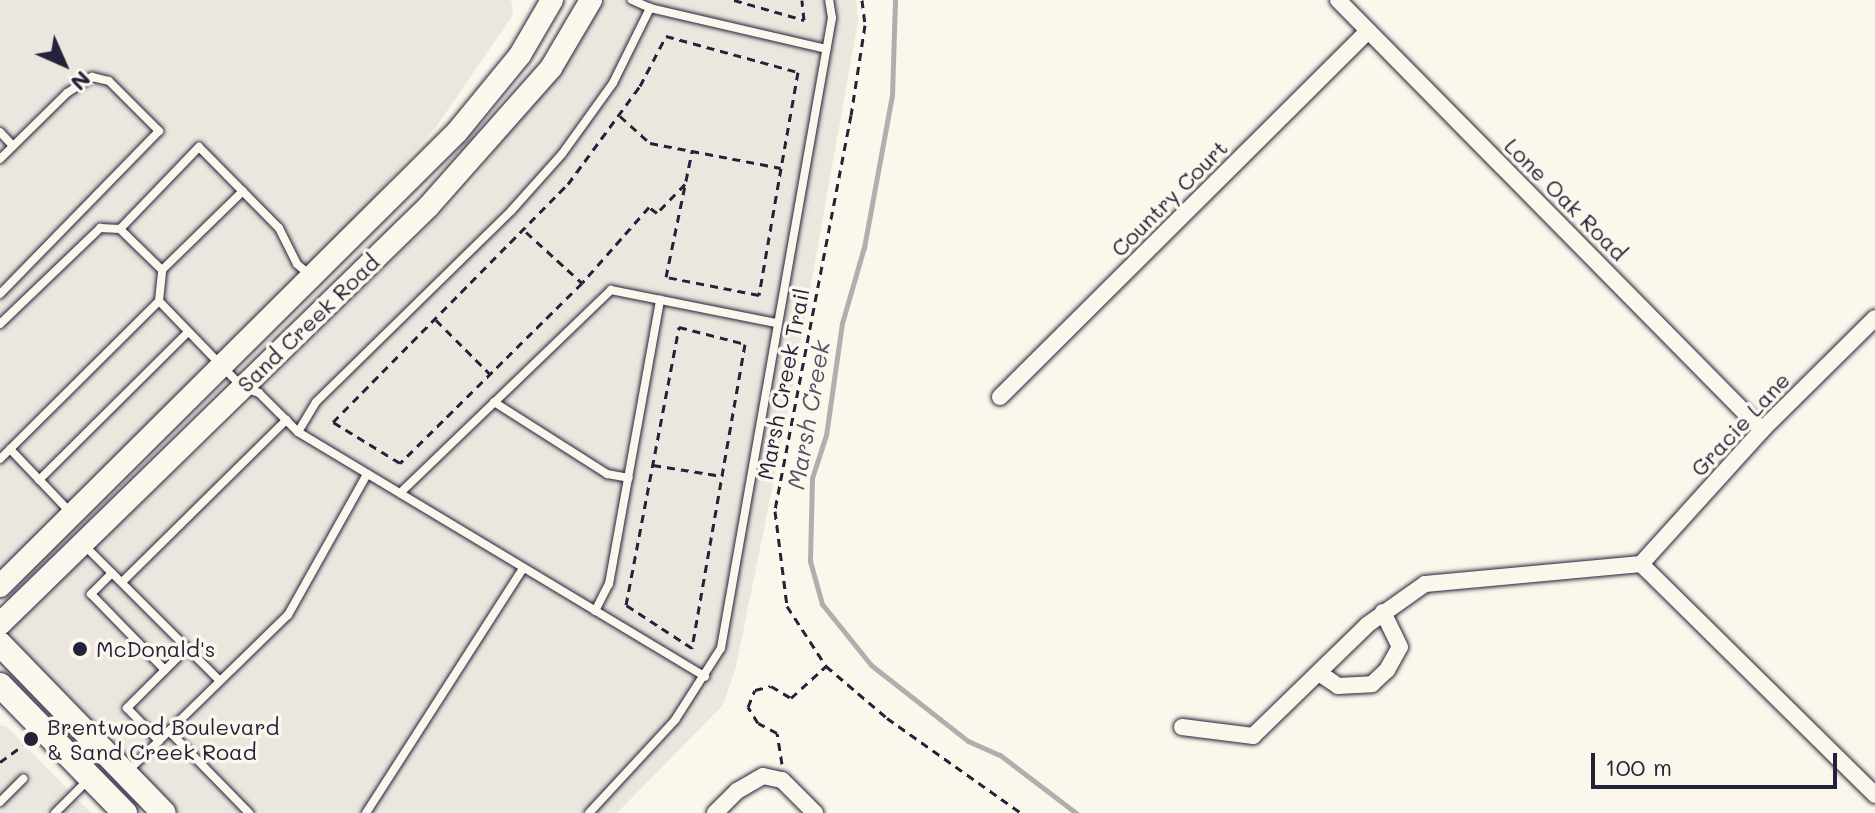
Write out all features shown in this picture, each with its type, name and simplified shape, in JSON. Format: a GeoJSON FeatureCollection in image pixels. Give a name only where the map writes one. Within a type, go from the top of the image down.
{"type":"FeatureCollection","features":[{"type":"Feature","properties":{"kind":"main road","name":"Sand Creek Road"},"geometry":{"type":"LineString","coordinates":[[0,586],[457,132],[520,55],[552,0]]}},
{"type":"Feature","properties":{"kind":"main road","name":"Sand Creek Road"},"geometry":{"type":"LineString","coordinates":[[0,624],[428,207],[551,68],[591,0]]}},
{"type":"Feature","properties":{"kind":"main road"},"geometry":{"type":"LineString","coordinates":[[0,644],[164,813]]}},
{"type":"Feature","properties":{"kind":"main road"},"geometry":{"type":"LineString","coordinates":[[0,685],[125,813]]}},
{"type":"Feature","properties":{"kind":"street","name":"Lone Oak Road"},"geometry":{"type":"LineString","coordinates":[[1338,0],[1762,430]]}},
{"type":"Feature","properties":{"kind":"street","name":"Country Court"},"geometry":{"type":"LineString","coordinates":[[1000,397],[1368,31]]}},
{"type":"Feature","properties":{"kind":"street","name":"Gracie Lane"},"geometry":{"type":"LineString","coordinates":[[1641,564],[1762,430],[1875,318]]}},
{"type":"Feature","properties":{"kind":"street"},"geometry":{"type":"LineString","coordinates":[[1182,727],[1253,736],[1383,612],[1425,584],[1641,564],[1875,795]]}},
{"type":"Feature","properties":{"kind":"street"},"geometry":{"type":"LineString","coordinates":[[1319,673],[1338,686],[1372,684],[1387,670],[1400,647],[1383,612]]}},
{"type":"Feature","properties":{"kind":"street"},"geometry":{"type":"LineString","coordinates":[[715,813],[737,791],[763,776],[782,780],[815,813]]}},
{"type":"Feature","properties":{"kind":"lane"},"geometry":{"type":"LineString","coordinates":[[632,0],[650,8],[826,49]]}},
{"type":"Feature","properties":{"kind":"lane"},"geometry":{"type":"LineString","coordinates":[[589,813],[675,720],[721,648],[826,49],[829,0]]}},
{"type":"Feature","properties":{"kind":"lane"},"geometry":{"type":"LineString","coordinates":[[298,432],[316,402],[511,211],[562,154],[613,83],[650,8]]}},
{"type":"Feature","properties":{"kind":"lane"},"geometry":{"type":"LineString","coordinates":[[0,159],[67,93],[92,77],[109,81],[159,131],[0,294]]}},
{"type":"Feature","properties":{"kind":"lane"},"geometry":{"type":"LineString","coordinates":[[0,132],[13,146]]}},
{"type":"Feature","properties":{"kind":"lane"},"geometry":{"type":"LineString","coordinates":[[120,229],[199,147],[279,228],[297,264],[311,277]]}},
{"type":"Feature","properties":{"kind":"lane"},"geometry":{"type":"LineString","coordinates":[[0,459],[159,301],[162,270],[243,191]]}},
{"type":"Feature","properties":{"kind":"lane"},"geometry":{"type":"LineString","coordinates":[[0,324],[100,228],[120,229],[162,270]]}},
{"type":"Feature","properties":{"kind":"lane"},"geometry":{"type":"LineString","coordinates":[[400,493],[611,290],[776,323]]}},
{"type":"Feature","properties":{"kind":"lane"},"geometry":{"type":"LineString","coordinates":[[595,611],[609,584],[660,300]]}},
{"type":"Feature","properties":{"kind":"lane"},"geometry":{"type":"LineString","coordinates":[[159,301],[242,387],[259,393],[298,432],[705,677]]}},
{"type":"Feature","properties":{"kind":"lane"},"geometry":{"type":"LineString","coordinates":[[39,480],[188,332]]}},
{"type":"Feature","properties":{"kind":"lane"},"geometry":{"type":"LineString","coordinates":[[494,402],[607,474],[629,478]]}},
{"type":"Feature","properties":{"kind":"lane"},"geometry":{"type":"LineString","coordinates":[[122,582],[286,420]]}},
{"type":"Feature","properties":{"kind":"lane"},"geometry":{"type":"LineString","coordinates":[[10,449],[73,514]]}},
{"type":"Feature","properties":{"kind":"lane"},"geometry":{"type":"LineString","coordinates":[[125,773],[288,615],[367,474]]}},
{"type":"Feature","properties":{"kind":"lane"},"geometry":{"type":"LineString","coordinates":[[84,544],[220,681]]}},
{"type":"Feature","properties":{"kind":"lane"},"geometry":{"type":"LineString","coordinates":[[366,813],[523,568]]}},
{"type":"Feature","properties":{"kind":"lane"},"geometry":{"type":"LineString","coordinates":[[112,573],[91,594],[165,670]]}},
{"type":"Feature","properties":{"kind":"lane"},"geometry":{"type":"LineString","coordinates":[[159,741],[127,708],[187,648]]}},
{"type":"Feature","properties":{"kind":"lane"},"geometry":{"type":"LineString","coordinates":[[169,731],[249,813]]}},
{"type":"Feature","properties":{"kind":"lane"},"geometry":{"type":"LineString","coordinates":[[55,813],[90,778]]}},
{"type":"Feature","properties":{"kind":"lane"},"geometry":{"type":"LineString","coordinates":[[0,802],[23,779]]}},
{"type":"Feature","properties":{"kind":"path"},"geometry":{"type":"LineString","coordinates":[[734,0],[804,20],[802,0]]}},
{"type":"Feature","properties":{"kind":"path","name":"Marsh Creek Trail"},"geometry":{"type":"LineString","coordinates":[[862,0],[865,25],[851,115],[775,511],[787,606],[826,666],[887,718],[1021,813]]}},
{"type":"Feature","properties":{"kind":"path"},"geometry":{"type":"LineString","coordinates":[[685,184],[657,213],[649,207],[582,283],[400,463],[333,422],[525,231],[620,116],[666,36],[798,72],[759,295],[666,277],[692,151]]}},
{"type":"Feature","properties":{"kind":"path"},"geometry":{"type":"LineString","coordinates":[[620,116],[650,143],[781,168]]}},
{"type":"Feature","properties":{"kind":"path"},"geometry":{"type":"LineString","coordinates":[[525,231],[582,283]]}},
{"type":"Feature","properties":{"kind":"path"},"geometry":{"type":"LineString","coordinates":[[436,320],[490,374]]}},
{"type":"Feature","properties":{"kind":"path"},"geometry":{"type":"LineString","coordinates":[[679,327],[745,344],[692,648],[626,605],[653,465],[679,327]]}},
{"type":"Feature","properties":{"kind":"path"},"geometry":{"type":"LineString","coordinates":[[653,465],[722,476]]}},
{"type":"Feature","properties":{"kind":"path"},"geometry":{"type":"LineString","coordinates":[[782,780],[777,733],[758,723],[748,707],[755,690],[771,686],[791,698],[826,666]]}},
{"type":"Feature","properties":{"kind":"path"},"geometry":{"type":"LineString","coordinates":[[0,762],[41,728]]}},
{"type":"Feature","properties":{"kind":"shaded area"},"geometry":{"type":"Polygon","coordinates":[[[0,0],[511,0],[513,15],[436,127],[320,258],[0,575],[0,0]]]}},
{"type":"Feature","properties":{"kind":"shaded area"},"geometry":{"type":"Polygon","coordinates":[[[606,0],[856,0],[858,21],[793,385],[736,667],[723,705],[617,813],[176,813],[0,634],[235,416],[468,187],[606,0]]]}},
{"type":"Feature","properties":{"kind":"shaded area"},"geometry":{"type":"Polygon","coordinates":[[[0,725],[7,727],[91,813],[0,813],[0,725]]]}},
{"type":"Feature","properties":{"kind":"waterway","name":"Marsh Creek"},"geometry":{"type":"LineString","coordinates":[[895,0],[892,95],[864,247],[842,323],[826,435],[812,478],[810,561],[822,604],[871,665],[968,741],[1000,755],[1076,813]]}},
{"type":"Feature","properties":{"kind":"place","name":"McDonald's"},"geometry":{"type":"Point","coordinates":[80,649]}},
{"type":"Feature","properties":{"kind":"place","name":"Brentwood Boulevard & Sand Creek Road"},"geometry":{"type":"Point","coordinates":[31,739]}}]}
